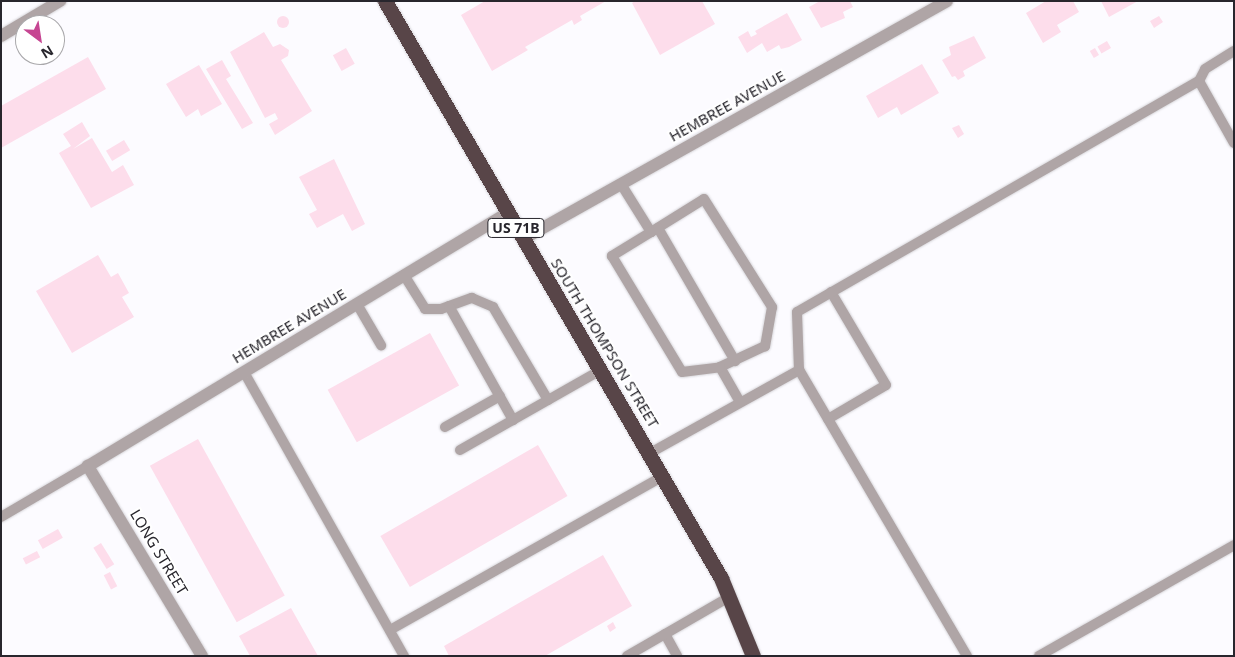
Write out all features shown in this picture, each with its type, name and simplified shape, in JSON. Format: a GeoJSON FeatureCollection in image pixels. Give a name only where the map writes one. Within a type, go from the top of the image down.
{"type":"FeatureCollection","features":[{"type":"Feature","properties":{"kind":"highway","name":"SOUTH THOMPSON STREET"},"geometry":{"type":"LineString","coordinates":[[385,1],[522,239],[663,476],[729,597],[753,656]]}},
{"type":"Feature","properties":{"kind":"street"},"geometry":{"type":"LineString","coordinates":[[1,36],[60,1]]}},
{"type":"Feature","properties":{"kind":"street","name":"HEMBREE AVENUE"},"geometry":{"type":"LineString","coordinates":[[522,239],[947,1]]}},
{"type":"Feature","properties":{"kind":"street","name":"HEMBREE AVENUE"},"geometry":{"type":"LineString","coordinates":[[88,466],[508,213]]}},
{"type":"Feature","properties":{"kind":"street","name":"LONG STREET"},"geometry":{"type":"LineString","coordinates":[[88,466],[202,656]]}},
{"type":"Feature","properties":{"kind":"lane"},"geometry":{"type":"LineString","coordinates":[[967,656],[798,370],[797,312],[1199,81],[1206,69],[1234,51]]}},
{"type":"Feature","properties":{"kind":"lane"},"geometry":{"type":"LineString","coordinates":[[1199,81],[1234,143]]}},
{"type":"Feature","properties":{"kind":"lane"},"geometry":{"type":"LineString","coordinates":[[621,184],[654,230],[735,360]]}},
{"type":"Feature","properties":{"kind":"lane"},"geometry":{"type":"LineString","coordinates":[[704,200],[772,307],[765,346],[720,367],[682,372],[612,256],[654,230],[704,200]]}},
{"type":"Feature","properties":{"kind":"lane"},"geometry":{"type":"LineString","coordinates":[[404,276],[425,309],[433,311],[472,298],[492,307],[548,400]]}},
{"type":"Feature","properties":{"kind":"lane"},"geometry":{"type":"LineString","coordinates":[[828,419],[886,385],[832,292]]}},
{"type":"Feature","properties":{"kind":"lane"},"geometry":{"type":"LineString","coordinates":[[357,304],[381,344]]}},
{"type":"Feature","properties":{"kind":"lane"},"geometry":{"type":"LineString","coordinates":[[449,306],[513,420]]}},
{"type":"Feature","properties":{"kind":"lane"},"geometry":{"type":"LineString","coordinates":[[720,367],[740,402]]}},
{"type":"Feature","properties":{"kind":"lane"},"geometry":{"type":"LineString","coordinates":[[460,450],[601,370]]}},
{"type":"Feature","properties":{"kind":"lane"},"geometry":{"type":"LineString","coordinates":[[650,453],[798,370]]}},
{"type":"Feature","properties":{"kind":"lane"},"geometry":{"type":"LineString","coordinates":[[244,372],[404,656]]}},
{"type":"Feature","properties":{"kind":"lane"},"geometry":{"type":"LineString","coordinates":[[445,427],[500,396]]}},
{"type":"Feature","properties":{"kind":"lane"},"geometry":{"type":"LineString","coordinates":[[1,517],[88,466]]}},
{"type":"Feature","properties":{"kind":"lane"},"geometry":{"type":"LineString","coordinates":[[390,630],[663,476]]}},
{"type":"Feature","properties":{"kind":"lane"},"geometry":{"type":"LineString","coordinates":[[1039,656],[1234,546]]}},
{"type":"Feature","properties":{"kind":"lane"},"geometry":{"type":"LineString","coordinates":[[627,656],[729,597]]}},
{"type":"Feature","properties":{"kind":"lane"},"geometry":{"type":"LineString","coordinates":[[665,634],[677,656]]}},
{"type":"Feature","properties":{"kind":"building"},"geometry":{"type":"Polygon","coordinates":[[[485,1],[606,1],[580,16],[582,20],[574,25],[572,20],[525,47],[528,50],[492,71],[461,15],[485,1]]]}},
{"type":"Feature","properties":{"kind":"building"},"geometry":{"type":"Polygon","coordinates":[[[635,1],[702,1],[715,24],[660,55],[632,3],[635,1]]]}},
{"type":"Feature","properties":{"kind":"building"},"geometry":{"type":"Polygon","coordinates":[[[820,1],[850,1],[853,7],[843,12],[845,18],[821,28],[809,7],[820,1]]]}},
{"type":"Feature","properties":{"kind":"building"},"geometry":{"type":"Polygon","coordinates":[[[1046,1],[1073,1],[1079,12],[1057,25],[1061,32],[1043,43],[1026,13],[1046,1]]]}},
{"type":"Feature","properties":{"kind":"building"},"geometry":{"type":"Polygon","coordinates":[[[1101,1],[1138,1],[1109,17],[1101,1]]]}},
{"type":"Feature","properties":{"kind":"building"},"geometry":{"type":"Polygon","coordinates":[[[787,13],[802,40],[781,49],[779,45],[767,52],[762,43],[747,53],[738,37],[748,31],[751,37],[757,34],[755,31],[787,13]]]}},
{"type":"Feature","properties":{"kind":"building"},"geometry":{"type":"Polygon","coordinates":[[[281,16],[285,16],[289,22],[285,28],[281,28],[277,24],[277,20],[281,16]]]}},
{"type":"Feature","properties":{"kind":"building"},"geometry":{"type":"Polygon","coordinates":[[[1159,16],[1163,22],[1154,28],[1150,21],[1159,16]]]}},
{"type":"Feature","properties":{"kind":"building"},"geometry":{"type":"Polygon","coordinates":[[[264,32],[273,47],[280,44],[289,50],[288,56],[281,60],[312,111],[275,135],[269,124],[278,119],[275,113],[265,118],[230,52],[264,32]]]}},
{"type":"Feature","properties":{"kind":"building"},"geometry":{"type":"Polygon","coordinates":[[[974,36],[986,58],[963,71],[965,76],[958,80],[955,76],[952,77],[942,60],[951,55],[949,47],[974,36]]]}},
{"type":"Feature","properties":{"kind":"building"},"geometry":{"type":"Polygon","coordinates":[[[1107,41],[1111,48],[1101,53],[1097,46],[1107,41]]]}},
{"type":"Feature","properties":{"kind":"building"},"geometry":{"type":"Polygon","coordinates":[[[346,48],[355,64],[342,71],[333,55],[346,48]]]}},
{"type":"Feature","properties":{"kind":"building"},"geometry":{"type":"Polygon","coordinates":[[[1095,48],[1099,55],[1094,58],[1090,51],[1095,48]]]}},
{"type":"Feature","properties":{"kind":"building"},"geometry":{"type":"Polygon","coordinates":[[[88,57],[106,89],[1,148],[1,106],[88,57]]]}},
{"type":"Feature","properties":{"kind":"building"},"geometry":{"type":"Polygon","coordinates":[[[222,60],[231,76],[226,79],[253,123],[242,129],[206,69],[222,60]]]}},
{"type":"Feature","properties":{"kind":"building"},"geometry":{"type":"Polygon","coordinates":[[[922,64],[939,93],[901,115],[897,107],[878,118],[866,96],[922,64]]]}},
{"type":"Feature","properties":{"kind":"building"},"geometry":{"type":"Polygon","coordinates":[[[199,65],[222,104],[201,116],[198,109],[186,117],[166,84],[199,65]]]}},
{"type":"Feature","properties":{"kind":"building"},"geometry":{"type":"Polygon","coordinates":[[[82,122],[90,136],[73,149],[92,138],[112,172],[123,165],[134,185],[91,208],[59,153],[71,146],[63,134],[82,122]]]}},
{"type":"Feature","properties":{"kind":"building"},"geometry":{"type":"Polygon","coordinates":[[[959,125],[964,134],[958,138],[952,128],[959,125]]]}},
{"type":"Feature","properties":{"kind":"building"},"geometry":{"type":"Polygon","coordinates":[[[124,140],[130,150],[112,161],[106,151],[124,140]]]}},
{"type":"Feature","properties":{"kind":"building"},"geometry":{"type":"Polygon","coordinates":[[[334,159],[365,224],[352,231],[343,214],[317,228],[309,214],[317,210],[299,177],[334,159]]]}},
{"type":"Feature","properties":{"kind":"building"},"geometry":{"type":"Polygon","coordinates":[[[98,255],[111,277],[118,273],[129,293],[122,297],[134,317],[72,353],[36,291],[98,255]]]}},
{"type":"Feature","properties":{"kind":"building"},"geometry":{"type":"Polygon","coordinates":[[[430,333],[459,385],[357,442],[328,390],[430,333]]]}},
{"type":"Feature","properties":{"kind":"building"},"geometry":{"type":"Polygon","coordinates":[[[198,439],[285,596],[237,622],[150,466],[198,439]]]}},
{"type":"Feature","properties":{"kind":"building"},"geometry":{"type":"Polygon","coordinates":[[[538,445],[568,496],[410,587],[380,536],[538,445]]]}},
{"type":"Feature","properties":{"kind":"building"},"geometry":{"type":"Polygon","coordinates":[[[58,529],[63,538],[43,549],[38,540],[58,529]]]}},
{"type":"Feature","properties":{"kind":"building"},"geometry":{"type":"Polygon","coordinates":[[[101,543],[114,564],[107,569],[93,548],[101,543]]]}},
{"type":"Feature","properties":{"kind":"building"},"geometry":{"type":"Polygon","coordinates":[[[37,551],[40,557],[26,565],[23,558],[37,551]]]}},
{"type":"Feature","properties":{"kind":"building"},"geometry":{"type":"Polygon","coordinates":[[[603,555],[632,606],[545,656],[449,656],[444,646],[603,555]]]}},
{"type":"Feature","properties":{"kind":"building"},"geometry":{"type":"Polygon","coordinates":[[[110,572],[117,586],[111,589],[104,575],[110,572]]]}},
{"type":"Feature","properties":{"kind":"building"},"geometry":{"type":"Polygon","coordinates":[[[291,608],[318,656],[250,656],[239,636],[291,608]]]}},
{"type":"Feature","properties":{"kind":"building"},"geometry":{"type":"Polygon","coordinates":[[[613,622],[616,628],[610,632],[607,626],[613,622]]]}}]}
